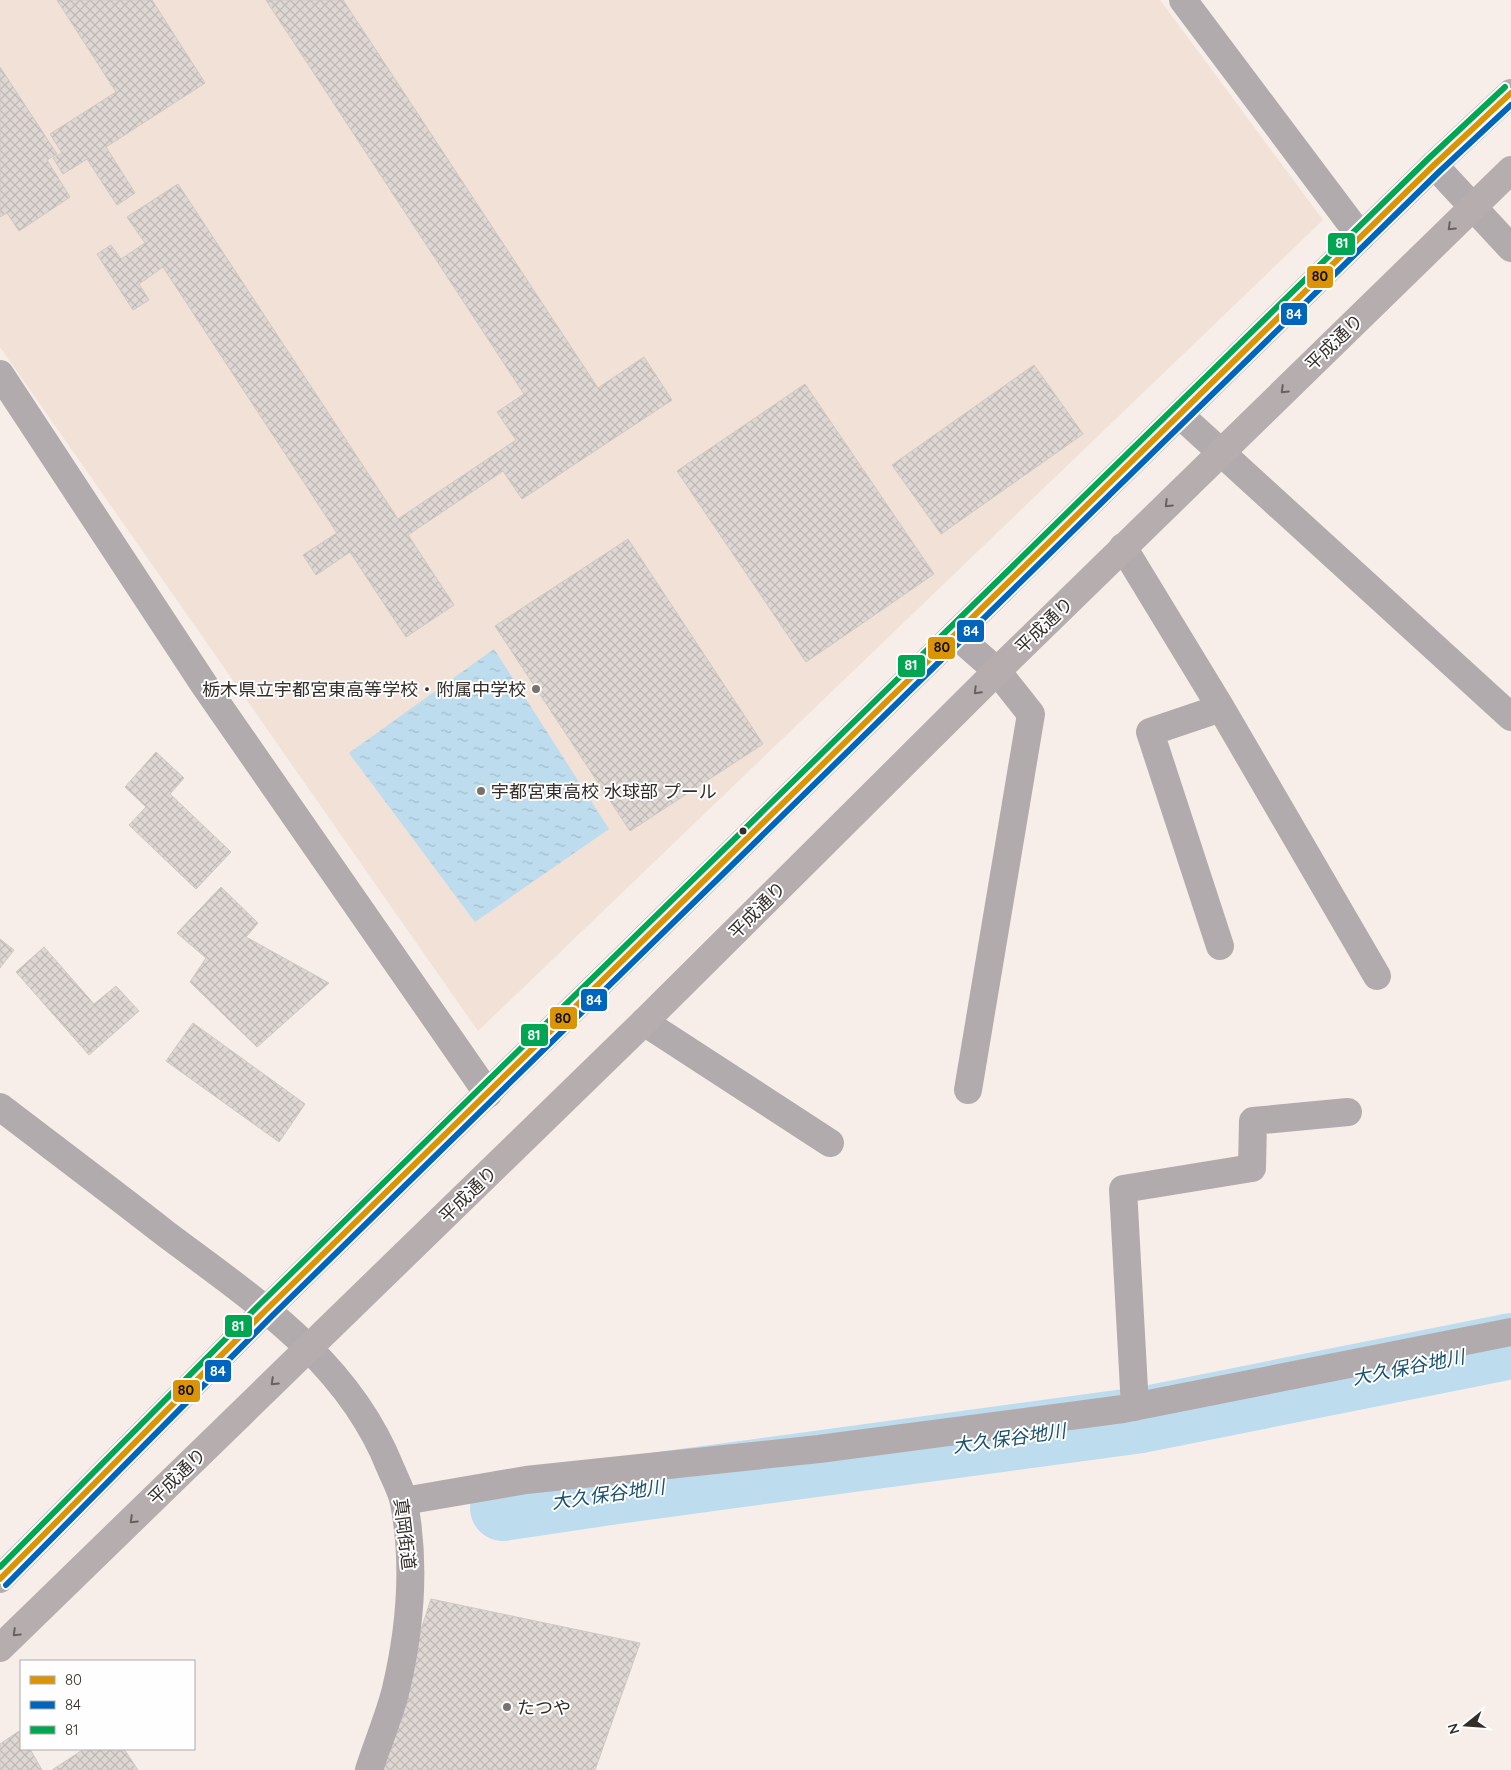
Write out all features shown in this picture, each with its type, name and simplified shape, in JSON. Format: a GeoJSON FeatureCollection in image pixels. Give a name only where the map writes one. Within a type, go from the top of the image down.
{"type":"FeatureCollection","features":[{"type":"Feature","properties":{"kind":"main road"},"geometry":{"type":"LineString","coordinates":[[0,1579],[266,1310],[1361,237],[1511,93]]}},
{"type":"Feature","properties":{"kind":"main road","name":"平成通り"},"geometry":{"type":"LineString","coordinates":[[0,1648],[644,1022],[1123,547],[1511,170]]}},
{"type":"Feature","properties":{"kind":"street"},"geometry":{"type":"LineString","coordinates":[[1183,0],[1361,237]]}},
{"type":"Feature","properties":{"kind":"street"},"geometry":{"type":"LineString","coordinates":[[1434,166],[1511,248]]}},
{"type":"Feature","properties":{"kind":"street"},"geometry":{"type":"LineString","coordinates":[[0,374],[205,686],[488,1094]]}},
{"type":"Feature","properties":{"kind":"street"},"geometry":{"type":"LineString","coordinates":[[1180,415],[1511,717]]}},
{"type":"Feature","properties":{"kind":"street"},"geometry":{"type":"LineString","coordinates":[[1123,547],[1221,708],[1377,976]]}},
{"type":"Feature","properties":{"kind":"street"},"geometry":{"type":"LineString","coordinates":[[956,634],[997,671],[1031,714],[968,1090]]}},
{"type":"Feature","properties":{"kind":"street"},"geometry":{"type":"LineString","coordinates":[[1220,946],[1150,732],[1221,708]]}},
{"type":"Feature","properties":{"kind":"street"},"geometry":{"type":"LineString","coordinates":[[644,1022],[830,1143]]}},
{"type":"Feature","properties":{"kind":"street","name":"真岡街道"},"geometry":{"type":"LineString","coordinates":[[0,1107],[266,1310],[309,1348],[343,1384],[367,1418],[385,1453],[404,1501],[411,1560],[408,1622],[394,1694],[369,1770]]}},
{"type":"Feature","properties":{"kind":"street"},"geometry":{"type":"LineString","coordinates":[[1135,1407],[1123,1189],[1252,1168],[1253,1121],[1348,1112]]}},
{"type":"Feature","properties":{"kind":"street"},"geometry":{"type":"LineString","coordinates":[[404,1501],[526,1480],[819,1449],[1135,1407],[1511,1332]]}},
{"type":"Feature","properties":{"kind":"shaded area","name":"栃木県立宇都宮東高等学校・附属中学校"},"geometry":{"type":"Polygon","coordinates":[[[0,0],[1160,0],[1323,220],[478,1031],[0,347],[0,0]]]}},
{"type":"Feature","properties":{"kind":"water","name":"宇都宮東高校 水球部 プール"},"geometry":{"type":"Polygon","coordinates":[[[494,649],[609,829],[475,922],[349,753],[494,649]]]}},
{"type":"Feature","properties":{"kind":"building"},"geometry":{"type":"Polygon","coordinates":[[[57,0],[152,0],[205,83],[106,147],[135,193],[117,205],[87,159],[63,174],[53,158],[62,153],[50,134],[116,92],[57,0]]]}},
{"type":"Feature","properties":{"kind":"building"},"geometry":{"type":"Polygon","coordinates":[[[266,0],[343,0],[598,388],[644,357],[672,400],[522,499],[503,471],[408,535],[454,605],[406,637],[350,552],[316,575],[303,555],[337,533],[163,267],[139,284],[149,300],[133,310],[97,254],[111,245],[121,259],[145,243],[127,217],[178,184],[398,519],[516,440],[497,412],[524,394],[266,0]]]}},
{"type":"Feature","properties":{"kind":"building"},"geometry":{"type":"Polygon","coordinates":[[[0,67],[57,154],[47,160],[70,197],[19,231],[7,213],[0,217],[0,67]]]}},
{"type":"Feature","properties":{"kind":"building"},"geometry":{"type":"Polygon","coordinates":[[[1034,365],[1083,434],[941,534],[892,465],[1034,365]]]}},
{"type":"Feature","properties":{"kind":"building"},"geometry":{"type":"Polygon","coordinates":[[[805,384],[934,574],[806,662],[677,471],[805,384]]]}},
{"type":"Feature","properties":{"kind":"building"},"geometry":{"type":"Polygon","coordinates":[[[628,539],[763,744],[630,831],[495,626],[628,539]]]}},
{"type":"Feature","properties":{"kind":"building"},"geometry":{"type":"Polygon","coordinates":[[[156,752],[184,778],[170,794],[231,852],[196,889],[129,825],[146,807],[125,787],[156,752]]]}},
{"type":"Feature","properties":{"kind":"building"},"geometry":{"type":"Polygon","coordinates":[[[221,887],[258,923],[246,937],[329,983],[257,1047],[190,982],[206,958],[177,933],[221,887]]]}},
{"type":"Feature","properties":{"kind":"building"},"geometry":{"type":"Polygon","coordinates":[[[0,939],[14,950],[0,968],[0,939]]]}},
{"type":"Feature","properties":{"kind":"building"},"geometry":{"type":"Polygon","coordinates":[[[44,947],[94,1004],[116,986],[139,1011],[89,1055],[16,972],[44,947]]]}},
{"type":"Feature","properties":{"kind":"building"},"geometry":{"type":"Polygon","coordinates":[[[193,1023],[305,1104],[279,1142],[166,1061],[193,1023]]]}},
{"type":"Feature","properties":{"kind":"building","name":"たつや"},"geometry":{"type":"Polygon","coordinates":[[[431,1599],[640,1643],[595,1770],[375,1770],[431,1599]]]}},
{"type":"Feature","properties":{"kind":"building"},"geometry":{"type":"Polygon","coordinates":[[[19,1731],[20,1750],[31,1750],[42,1770],[0,1770],[0,1744],[19,1731]]]}},
{"type":"Feature","properties":{"kind":"building"},"geometry":{"type":"Polygon","coordinates":[[[82,1750],[125,1750],[138,1770],[52,1770],[82,1750]]]}},
{"type":"Feature","properties":{"kind":"waterway","name":"大久保谷地川"},"geometry":{"type":"LineString","coordinates":[[503,1508],[1141,1420],[1511,1346]]}},
{"type":"Feature","properties":{"kind":"transit line","name":"81"},"geometry":{"type":"LineString","coordinates":[[0,1567],[260,1304],[1428,159],[1505,87]]}},
{"type":"Feature","properties":{"kind":"transit line","name":"80"},"geometry":{"type":"LineString","coordinates":[[0,1579],[266,1310],[1434,165],[1511,93]]}},
{"type":"Feature","properties":{"kind":"transit line","name":"84"},"geometry":{"type":"LineString","coordinates":[[6,1585],[272,1316],[1440,171],[1511,105]]}},
{"type":"Feature","properties":{"kind":"place","name":"栃木県立宇都宮東高等学校・附属中学校"},"geometry":{"type":"Point","coordinates":[536,689]}},
{"type":"Feature","properties":{"kind":"place","name":"宇都宮東高校 水球部 プール"},"geometry":{"type":"Point","coordinates":[481,791]}},
{"type":"Feature","properties":{"kind":"place","name":"たつや"},"geometry":{"type":"Point","coordinates":[507,1707]}}]}
